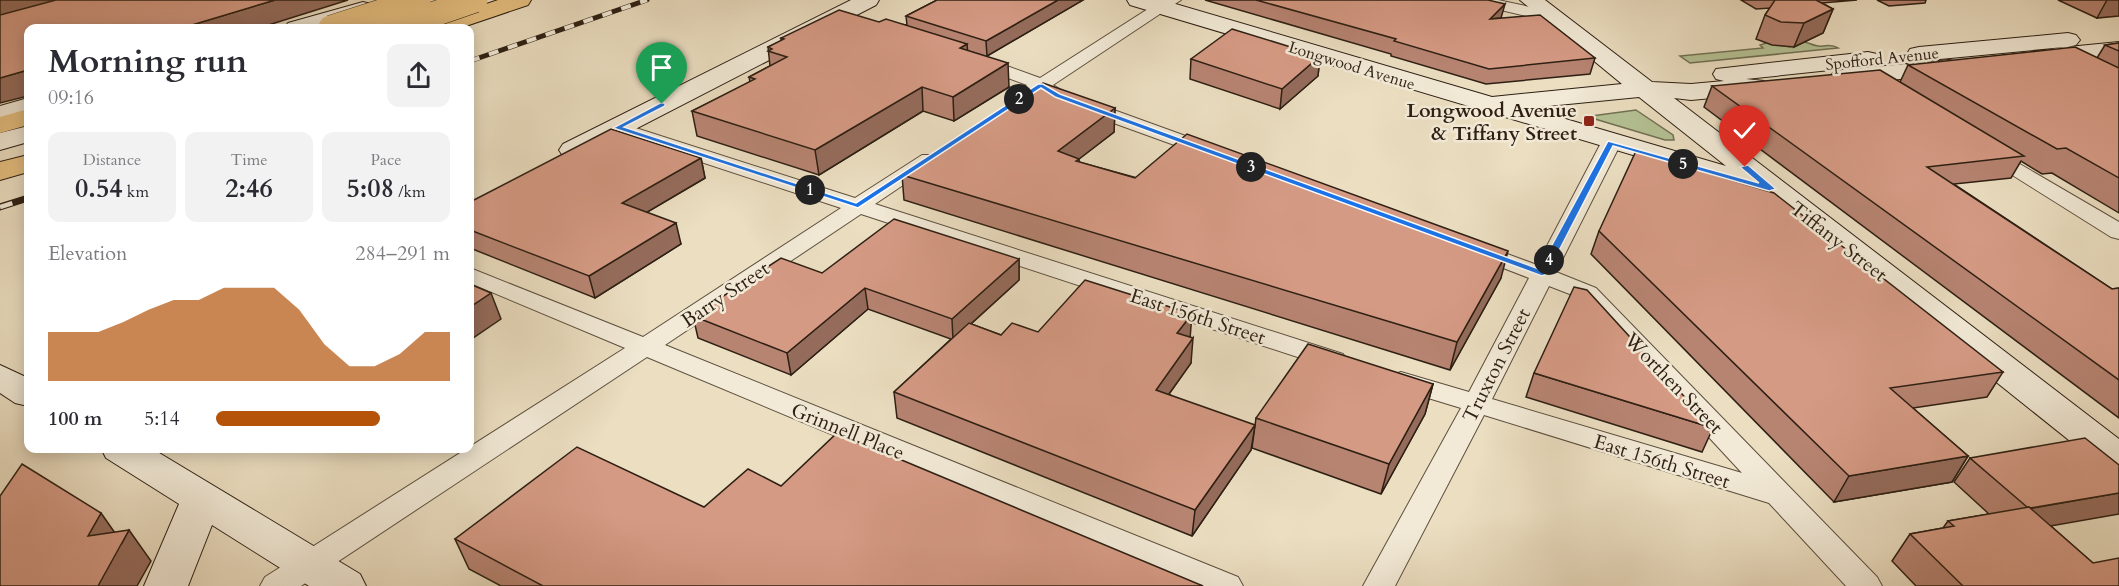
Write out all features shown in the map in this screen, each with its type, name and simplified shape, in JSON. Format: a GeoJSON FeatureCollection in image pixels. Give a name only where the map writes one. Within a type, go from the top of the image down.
{"type":"FeatureCollection","features":[{"type":"Feature","properties":{"kind":"highway"},"geometry":{"type":"LineString","coordinates":[[343,24],[418,0]]}},
{"type":"Feature","properties":{"kind":"highway"},"geometry":{"type":"LineString","coordinates":[[381,11],[475,0]]}},
{"type":"Feature","properties":{"kind":"highway"},"geometry":{"type":"LineString","coordinates":[[451,24],[520,0]]}},
{"type":"Feature","properties":{"kind":"highway"},"geometry":{"type":"LineString","coordinates":[[0,125],[24,118]]}},
{"type":"Feature","properties":{"kind":"highway"},"geometry":{"type":"LineString","coordinates":[[0,152],[24,145]]}},
{"type":"Feature","properties":{"kind":"highway"},"geometry":{"type":"LineString","coordinates":[[0,171],[24,164]]}},
{"type":"Feature","properties":{"kind":"street"},"geometry":{"type":"LineString","coordinates":[[316,24],[447,0]]}},
{"type":"Feature","properties":{"kind":"street"},"geometry":{"type":"LineString","coordinates":[[429,24],[499,0]]}},
{"type":"Feature","properties":{"kind":"street","name":"Longwood Avenue"},"geometry":{"type":"LineString","coordinates":[[1138,0],[1167,4],[1485,105],[1772,189]]}},
{"type":"Feature","properties":{"kind":"street"},"geometry":{"type":"LineString","coordinates":[[1477,0],[1552,17]]}},
{"type":"Feature","properties":{"kind":"street","name":"Tiffany Street"},"geometry":{"type":"LineString","coordinates":[[1531,0],[1648,89],[1772,189],[2119,459]]}},
{"type":"Feature","properties":{"kind":"street"},"geometry":{"type":"LineString","coordinates":[[1012,104],[1167,4]]}},
{"type":"Feature","properties":{"kind":"street"},"geometry":{"type":"LineString","coordinates":[[366,24],[381,11]]}},
{"type":"Feature","properties":{"kind":"street"},"geometry":{"type":"LineString","coordinates":[[381,11],[409,24]]}},
{"type":"Feature","properties":{"kind":"street"},"geometry":{"type":"LineString","coordinates":[[554,160],[836,16],[867,13]]}},
{"type":"Feature","properties":{"kind":"street","name":"Spofford Avenue"},"geometry":{"type":"LineString","coordinates":[[1648,89],[1672,79],[2119,35]]}},
{"type":"Feature","properties":{"kind":"street"},"geometry":{"type":"LineString","coordinates":[[2028,43],[2080,70]]}},
{"type":"Feature","properties":{"kind":"street","name":"Spofford Avenue"},"geometry":{"type":"LineString","coordinates":[[1485,105],[1648,89],[1691,92],[2119,49]]}},
{"type":"Feature","properties":{"kind":"street"},"geometry":{"type":"LineString","coordinates":[[962,56],[1026,77],[1057,96],[1230,159]]}},
{"type":"Feature","properties":{"kind":"street"},"geometry":{"type":"LineString","coordinates":[[1842,62],[1888,90]]}},
{"type":"Feature","properties":{"kind":"street"},"geometry":{"type":"LineString","coordinates":[[0,114],[24,107]]}},
{"type":"Feature","properties":{"kind":"street","name":"East 156th Street"},"geometry":{"type":"LineString","coordinates":[[617,128],[1368,371],[1782,496]]}},
{"type":"Feature","properties":{"kind":"street"},"geometry":{"type":"LineString","coordinates":[[0,142],[24,135]]}},
{"type":"Feature","properties":{"kind":"street"},"geometry":{"type":"LineString","coordinates":[[1969,140],[2119,232]]}},
{"type":"Feature","properties":{"kind":"street","name":"Truxton Street"},"geometry":{"type":"LineString","coordinates":[[1379,586],[1476,405],[1611,143]]}},
{"type":"Feature","properties":{"kind":"street","name":"Barry Street"},"geometry":{"type":"LineString","coordinates":[[291,576],[645,347],[944,149]]}},
{"type":"Feature","properties":{"kind":"street"},"geometry":{"type":"LineString","coordinates":[[0,161],[24,154]]}},
{"type":"Feature","properties":{"kind":"street","name":"Worthen Street"},"geometry":{"type":"LineString","coordinates":[[1450,240],[1588,293],[1866,586]]}},
{"type":"Feature","properties":{"kind":"street","name":"Grinnell Place"},"geometry":{"type":"LineString","coordinates":[[474,277],[1227,586]]}},
{"type":"Feature","properties":{"kind":"street"},"geometry":{"type":"LineString","coordinates":[[0,377],[24,392]]}},
{"type":"Feature","properties":{"kind":"street"},"geometry":{"type":"LineString","coordinates":[[128,453],[202,498],[291,576],[344,586]]}},
{"type":"Feature","properties":{"kind":"street"},"geometry":{"type":"LineString","coordinates":[[166,586],[202,498]]}},
{"type":"Feature","properties":{"kind":"green space"},"geometry":{"type":"Polygon","coordinates":[[[1798,41],[1838,48],[1690,63],[1680,56],[1763,48],[1760,45],[1766,43],[1790,47],[1798,41]]]}},
{"type":"Feature","properties":{"kind":"green space"},"geometry":{"type":"Polygon","coordinates":[[[1636,110],[1673,135],[1674,140],[1665,140],[1591,116],[1636,110]]]}},
{"type":"Feature","properties":{"kind":"building"},"geometry":{"type":"Polygon","coordinates":[[[56,0],[275,0],[195,24],[24,24],[24,71],[0,78],[0,15],[56,0]]]}},
{"type":"Feature","properties":{"kind":"building"},"geometry":{"type":"Polygon","coordinates":[[[937,0],[1058,0],[986,41],[906,16],[937,0]]]}},
{"type":"Feature","properties":{"kind":"building"},"geometry":{"type":"Polygon","coordinates":[[[1256,0],[1488,0],[1505,4],[1490,19],[1540,15],[1595,58],[1489,69],[1394,41],[1396,39],[1256,0]]]}},
{"type":"Feature","properties":{"kind":"building"},"geometry":{"type":"Polygon","coordinates":[[[1775,0],[1816,0],[1833,9],[1804,23],[1781,22],[1765,15],[1775,0]]]}},
{"type":"Feature","properties":{"kind":"building"},"geometry":{"type":"Polygon","coordinates":[[[839,10],[879,22],[886,19],[967,44],[960,48],[1008,63],[953,97],[922,87],[815,150],[692,111],[755,79],[749,77],[787,57],[768,51],[772,49],[768,47],[784,39],[781,38],[839,10]]]}},
{"type":"Feature","properties":{"kind":"building"},"geometry":{"type":"Polygon","coordinates":[[[1232,29],[1320,56],[1282,89],[1191,59],[1232,29]]]}},
{"type":"Feature","properties":{"kind":"building"},"geometry":{"type":"Polygon","coordinates":[[[2119,43],[2119,51],[2105,45],[2119,43]]]}},
{"type":"Feature","properties":{"kind":"building"},"geometry":{"type":"Polygon","coordinates":[[[2075,47],[2119,68],[2119,178],[2066,148],[2057,149],[1908,65],[2075,47]]]}},
{"type":"Feature","properties":{"kind":"building"},"geometry":{"type":"Polygon","coordinates":[[[1880,70],[2024,156],[1927,167],[2112,289],[2119,288],[2119,380],[1712,86],[1880,70]]]}},
{"type":"Feature","properties":{"kind":"building"},"geometry":{"type":"Polygon","coordinates":[[[1043,83],[1115,108],[1058,151],[1079,159],[1076,161],[1135,178],[1187,134],[1508,251],[1457,342],[902,175],[1043,83]]]}},
{"type":"Feature","properties":{"kind":"building"},"geometry":{"type":"Polygon","coordinates":[[[611,129],[701,158],[622,203],[676,223],[589,276],[474,232],[474,200],[611,129]]]}},
{"type":"Feature","properties":{"kind":"building"},"geometry":{"type":"Polygon","coordinates":[[[1636,151],[1774,193],[2003,372],[1890,388],[1968,456],[1849,476],[1599,231],[1636,151]]]}},
{"type":"Feature","properties":{"kind":"building"},"geometry":{"type":"Polygon","coordinates":[[[894,219],[1019,259],[952,319],[865,288],[787,353],[693,316],[781,258],[822,273],[894,219]]]}},
{"type":"Feature","properties":{"kind":"building"},"geometry":{"type":"Polygon","coordinates":[[[1085,280],[1192,314],[1177,333],[1193,338],[1156,390],[1255,425],[1195,510],[894,392],[969,323],[1001,335],[1012,323],[1038,332],[1085,280]]]}},
{"type":"Feature","properties":{"kind":"building"},"geometry":{"type":"Polygon","coordinates":[[[474,286],[491,293],[474,304],[474,286]]]}},
{"type":"Feature","properties":{"kind":"building"},"geometry":{"type":"Polygon","coordinates":[[[1574,287],[1587,290],[1713,428],[1534,373],[1574,287]]]}},
{"type":"Feature","properties":{"kind":"building"},"geometry":{"type":"Polygon","coordinates":[[[1308,344],[1433,384],[1389,464],[1256,418],[1308,344]]]}},
{"type":"Feature","properties":{"kind":"building"},"geometry":{"type":"Polygon","coordinates":[[[837,433],[1203,586],[543,586],[455,539],[577,447],[704,507],[748,469],[781,486],[837,433]]]}},
{"type":"Feature","properties":{"kind":"building"},"geometry":{"type":"Polygon","coordinates":[[[2085,438],[2119,465],[2119,493],[2030,508],[1970,458],[2085,438]]]}},
{"type":"Feature","properties":{"kind":"building"},"geometry":{"type":"Polygon","coordinates":[[[22,464],[101,513],[88,536],[129,530],[98,586],[0,586],[0,496],[22,464]]]}},
{"type":"Feature","properties":{"kind":"building"},"geometry":{"type":"Polygon","coordinates":[[[2029,507],[2093,563],[2119,558],[2119,586],[1963,586],[1910,534],[1954,526],[1948,521],[2029,507]]]}},
{"type":"Feature","properties":{"kind":"railway"},"geometry":{"type":"LineString","coordinates":[[474,60],[647,0]]}},
{"type":"Feature","properties":{"kind":"railway"},"geometry":{"type":"LineString","coordinates":[[0,207],[24,199]]}},
{"type":"Feature","properties":{"kind":"place","name":"Longwood Avenue & Tiffany Street"},"geometry":{"type":"Point","coordinates":[1589,121]}},
{"type":"Feature","properties":{"kind":"route"},"geometry":{"type":"LineString","coordinates":[[662,104],[617,128],[858,206],[1041,85],[1057,96],[1542,274],[1611,143],[1772,189],[1745,167]]}}]}
